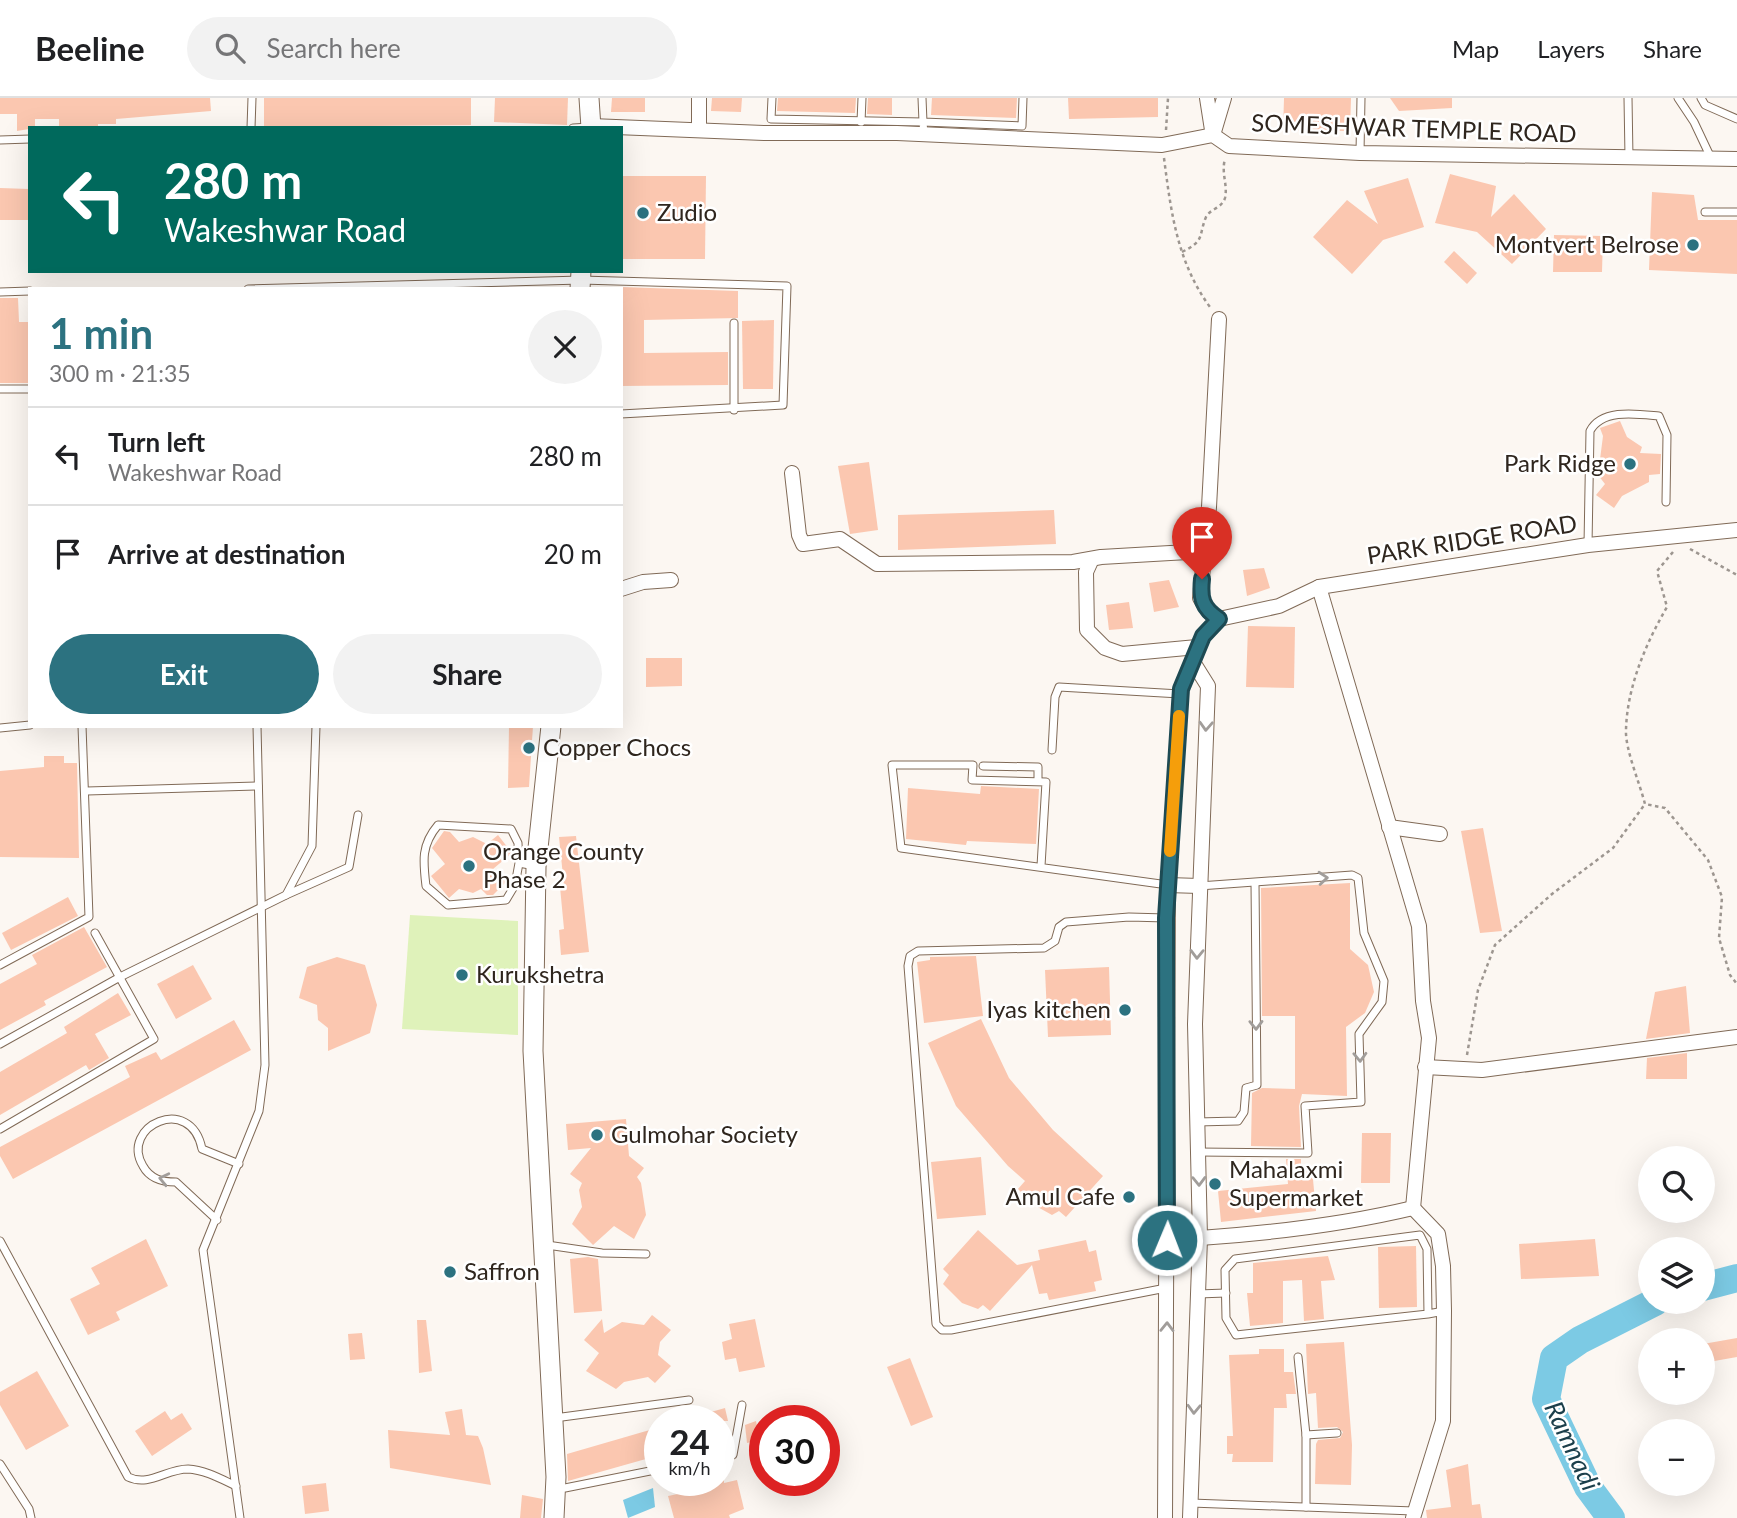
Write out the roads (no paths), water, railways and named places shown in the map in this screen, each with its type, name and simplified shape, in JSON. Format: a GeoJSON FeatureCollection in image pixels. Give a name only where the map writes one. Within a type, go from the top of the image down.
{"type":"FeatureCollection","features":[{"type":"Feature","properties":{"kind":"street"},"geometry":{"type":"LineString","coordinates":[[585,126],[589,98]]}},
{"type":"Feature","properties":{"kind":"street"},"geometry":{"type":"LineString","coordinates":[[699,98],[699,128]]}},
{"type":"Feature","properties":{"kind":"street"},"geometry":{"type":"LineString","coordinates":[[1207,98],[1213,135]]}},
{"type":"Feature","properties":{"kind":"street"},"geometry":{"type":"LineString","coordinates":[[1213,135],[1224,98]]}},
{"type":"Feature","properties":{"kind":"street"},"geometry":{"type":"LineString","coordinates":[[623,127],[699,128],[764,133],[861,126],[923,128],[1023,133],[1162,145],[1213,135]]}},
{"type":"Feature","properties":{"kind":"street","name":"SOMESHWAR TEMPLE ROAD"},"geometry":{"type":"LineString","coordinates":[[1213,135],[1229,146],[1360,153],[1737,159]]}},
{"type":"Feature","properties":{"kind":"street"},"geometry":{"type":"LineString","coordinates":[[1165,1518],[1166,918],[1181,694],[1197,647],[1219,619],[1209,612],[1200,598],[1219,319]]}},
{"type":"Feature","properties":{"kind":"street"},"geometry":{"type":"LineString","coordinates":[[792,473],[799,535],[803,544],[840,539],[877,564],[1091,561],[1101,557],[1205,551]]}},
{"type":"Feature","properties":{"kind":"street","name":"PARK RIDGE ROAD"},"geometry":{"type":"LineString","coordinates":[[1219,619],[1279,606],[1320,587],[1588,544],[1687,541],[1737,530]]}},
{"type":"Feature","properties":{"kind":"street"},"geometry":{"type":"LineString","coordinates":[[1091,561],[1086,572],[1087,630],[1105,648],[1122,654],[1197,647]]}},
{"type":"Feature","properties":{"kind":"street"},"geometry":{"type":"LineString","coordinates":[[623,588],[643,582],[671,580]]}},
{"type":"Feature","properties":{"kind":"street"},"geometry":{"type":"LineString","coordinates":[[1320,587],[1419,926],[1423,1001],[1429,1038],[1413,1209],[1438,1234],[1444,1266],[1443,1421],[1413,1515]]}},
{"type":"Feature","properties":{"kind":"street"},"geometry":{"type":"LineString","coordinates":[[1190,1518],[1200,1238],[1195,1024],[1208,686],[1194,662]]}},
{"type":"Feature","properties":{"kind":"street"},"geometry":{"type":"LineString","coordinates":[[551,728],[528,865],[533,1051],[560,1488],[554,1518]]}},
{"type":"Feature","properties":{"kind":"street"},"geometry":{"type":"LineString","coordinates":[[1389,827],[1440,835]]}},
{"type":"Feature","properties":{"kind":"street"},"geometry":{"type":"LineString","coordinates":[[1168,885],[1199,886]]}},
{"type":"Feature","properties":{"kind":"street"},"geometry":{"type":"LineString","coordinates":[[1425,1067],[1482,1070],[1737,1037]]}},
{"type":"Feature","properties":{"kind":"street"},"geometry":{"type":"LineString","coordinates":[[1200,1238],[1282,1232],[1363,1220],[1413,1209]]}},
{"type":"Feature","properties":{"kind":"lane"},"geometry":{"type":"LineString","coordinates":[[251,126],[252,98]]}},
{"type":"Feature","properties":{"kind":"lane"},"geometry":{"type":"LineString","coordinates":[[772,98],[771,119],[861,126],[862,98]]}},
{"type":"Feature","properties":{"kind":"lane"},"geometry":{"type":"LineString","coordinates":[[922,98],[923,128]]}},
{"type":"Feature","properties":{"kind":"lane"},"geometry":{"type":"LineString","coordinates":[[1023,98],[1023,133]]}},
{"type":"Feature","properties":{"kind":"lane"},"geometry":{"type":"LineString","coordinates":[[1360,153],[1361,98]]}},
{"type":"Feature","properties":{"kind":"lane"},"geometry":{"type":"LineString","coordinates":[[1628,98],[1629,157]]}},
{"type":"Feature","properties":{"kind":"lane"},"geometry":{"type":"LineString","coordinates":[[1678,98],[1694,122],[1711,159]]}},
{"type":"Feature","properties":{"kind":"lane"},"geometry":{"type":"LineString","coordinates":[[1701,98],[1705,105],[1737,119]]}},
{"type":"Feature","properties":{"kind":"lane"},"geometry":{"type":"LineString","coordinates":[[0,140],[28,139]]}},
{"type":"Feature","properties":{"kind":"lane"},"geometry":{"type":"LineString","coordinates":[[1705,212],[1737,212]]}},
{"type":"Feature","properties":{"kind":"lane"},"geometry":{"type":"LineString","coordinates":[[408,287],[581,280],[787,286],[783,405],[734,410],[623,414]]}},
{"type":"Feature","properties":{"kind":"lane"},"geometry":{"type":"LineString","coordinates":[[0,292],[28,291]]}},
{"type":"Feature","properties":{"kind":"lane"},"geometry":{"type":"LineString","coordinates":[[734,323],[734,410]]}},
{"type":"Feature","properties":{"kind":"lane"},"geometry":{"type":"LineString","coordinates":[[0,389],[28,388]]}},
{"type":"Feature","properties":{"kind":"lane"},"geometry":{"type":"LineString","coordinates":[[1588,544],[1590,431],[1598,422],[1623,414],[1660,416],[1667,435],[1666,502]]}},
{"type":"Feature","properties":{"kind":"lane"},"geometry":{"type":"LineString","coordinates":[[1052,750],[1055,697],[1059,687],[1181,694]]}},
{"type":"Feature","properties":{"kind":"lane"},"geometry":{"type":"LineString","coordinates":[[0,728],[28,725]]}},
{"type":"Feature","properties":{"kind":"lane"},"geometry":{"type":"LineString","coordinates":[[0,965],[89,918],[87,791],[82,728]]}},
{"type":"Feature","properties":{"kind":"lane"},"geometry":{"type":"LineString","coordinates":[[240,1518],[202,1250],[217,1220],[259,1111],[265,1065],[257,728]]}},
{"type":"Feature","properties":{"kind":"lane"},"geometry":{"type":"LineString","coordinates":[[286,895],[312,846],[316,728]]}},
{"type":"Feature","properties":{"kind":"lane"},"geometry":{"type":"LineString","coordinates":[[1041,866],[1046,782],[972,779],[973,765],[892,765],[901,848],[1168,885]]}},
{"type":"Feature","properties":{"kind":"lane"},"geometry":{"type":"LineString","coordinates":[[983,766],[1038,767],[1038,781]]}},
{"type":"Feature","properties":{"kind":"lane"},"geometry":{"type":"LineString","coordinates":[[87,791],[258,786]]}},
{"type":"Feature","properties":{"kind":"lane"},"geometry":{"type":"LineString","coordinates":[[0,1044],[120,977],[261,906],[349,867],[358,815]]}},
{"type":"Feature","properties":{"kind":"lane"},"geometry":{"type":"LineString","coordinates":[[438,825],[511,829],[528,865],[506,900],[448,905],[426,886],[426,839],[438,825]]}},
{"type":"Feature","properties":{"kind":"lane"},"geometry":{"type":"LineString","coordinates":[[1198,1152],[1308,1153],[1305,1106],[1361,1102],[1359,1034],[1382,1002],[1384,981],[1364,933],[1358,878],[1352,875],[1199,886]]}},
{"type":"Feature","properties":{"kind":"lane"},"geometry":{"type":"LineString","coordinates":[[1197,1122],[1238,1121],[1244,1112],[1246,1088],[1257,1085],[1255,883]]}},
{"type":"Feature","properties":{"kind":"lane"},"geometry":{"type":"LineString","coordinates":[[1166,918],[1129,917],[1066,922],[1059,927],[1055,941],[1044,948],[918,951],[910,956],[908,966],[936,1324],[942,1329],[951,1330],[1167,1288]]}},
{"type":"Feature","properties":{"kind":"lane"},"geometry":{"type":"LineString","coordinates":[[0,1129],[154,1040],[95,933]]}},
{"type":"Feature","properties":{"kind":"lane"},"geometry":{"type":"LineString","coordinates":[[217,1220],[176,1182],[164,1182],[146,1171],[140,1161],[140,1140],[154,1123],[175,1119],[194,1129],[202,1149],[239,1164]]}},
{"type":"Feature","properties":{"kind":"lane"},"geometry":{"type":"LineString","coordinates":[[1428,1314],[1427,1249],[1420,1235],[1235,1259],[1225,1270],[1226,1318],[1236,1335],[1428,1314],[1444,1311]]}},
{"type":"Feature","properties":{"kind":"lane"},"geometry":{"type":"LineString","coordinates":[[0,1241],[128,1477],[143,1481],[169,1472],[191,1469],[236,1486]]}},
{"type":"Feature","properties":{"kind":"lane"},"geometry":{"type":"LineString","coordinates":[[543,1244],[602,1253],[646,1254]]}},
{"type":"Feature","properties":{"kind":"lane"},"geometry":{"type":"LineString","coordinates":[[1198,1294],[1226,1293]]}},
{"type":"Feature","properties":{"kind":"lane"},"geometry":{"type":"LineString","coordinates":[[1298,1357],[1306,1435],[1306,1507]]}},
{"type":"Feature","properties":{"kind":"lane"},"geometry":{"type":"LineString","coordinates":[[557,1418],[689,1400]]}},
{"type":"Feature","properties":{"kind":"lane"},"geometry":{"type":"LineString","coordinates":[[735,1444],[742,1405]]}},
{"type":"Feature","properties":{"kind":"lane"},"geometry":{"type":"LineString","coordinates":[[1306,1435],[1337,1433]]}},
{"type":"Feature","properties":{"kind":"lane"},"geometry":{"type":"LineString","coordinates":[[0,1464],[29,1509],[30,1518]]}},
{"type":"Feature","properties":{"kind":"lane"},"geometry":{"type":"LineString","coordinates":[[560,1488],[644,1472]]}},
{"type":"Feature","properties":{"kind":"lane"},"geometry":{"type":"LineString","coordinates":[[1190,1503],[1306,1507],[1413,1515]]}},
{"type":"Feature","properties":{"kind":"water"},"geometry":{"type":"Polygon","coordinates":[[[644,1492],[644,1496],[654,1496],[655,1507],[628,1518],[623,1500],[644,1492]]]}},
{"type":"Feature","properties":{"kind":"waterway","name":"Ramnadi"},"geometry":{"type":"LineString","coordinates":[[1715,1284],[1737,1278]]}},
{"type":"Feature","properties":{"kind":"waterway","name":"Ramnadi"},"geometry":{"type":"LineString","coordinates":[[1611,1518],[1588,1487],[1546,1399],[1554,1358],[1580,1340],[1638,1311]]}},
{"type":"Feature","properties":{"kind":"place","name":"Zudio"},"geometry":{"type":"Point","coordinates":[643,213]}},
{"type":"Feature","properties":{"kind":"place","name":"Montvert Belrose"},"geometry":{"type":"Point","coordinates":[1693,245]}},
{"type":"Feature","properties":{"kind":"place","name":"Park Ridge"},"geometry":{"type":"Point","coordinates":[1630,464]}},
{"type":"Feature","properties":{"kind":"place","name":"Copper Chocs"},"geometry":{"type":"Point","coordinates":[529,748]}},
{"type":"Feature","properties":{"kind":"place","name":"Orange County Phase 2"},"geometry":{"type":"Point","coordinates":[469,866]}},
{"type":"Feature","properties":{"kind":"place","name":"Kurukshetra"},"geometry":{"type":"Point","coordinates":[462,975]}},
{"type":"Feature","properties":{"kind":"place","name":"Iyas kitchen"},"geometry":{"type":"Point","coordinates":[1125,1010]}},
{"type":"Feature","properties":{"kind":"place","name":"Gulmohar Society"},"geometry":{"type":"Point","coordinates":[597,1135]}},
{"type":"Feature","properties":{"kind":"place","name":"Mahalaxmi Supermarket"},"geometry":{"type":"Point","coordinates":[1215,1184]}},
{"type":"Feature","properties":{"kind":"place","name":"Amul Cafe"},"geometry":{"type":"Point","coordinates":[1129,1197]}},
{"type":"Feature","properties":{"kind":"place","name":"Saffron"},"geometry":{"type":"Point","coordinates":[450,1272]}}]}
